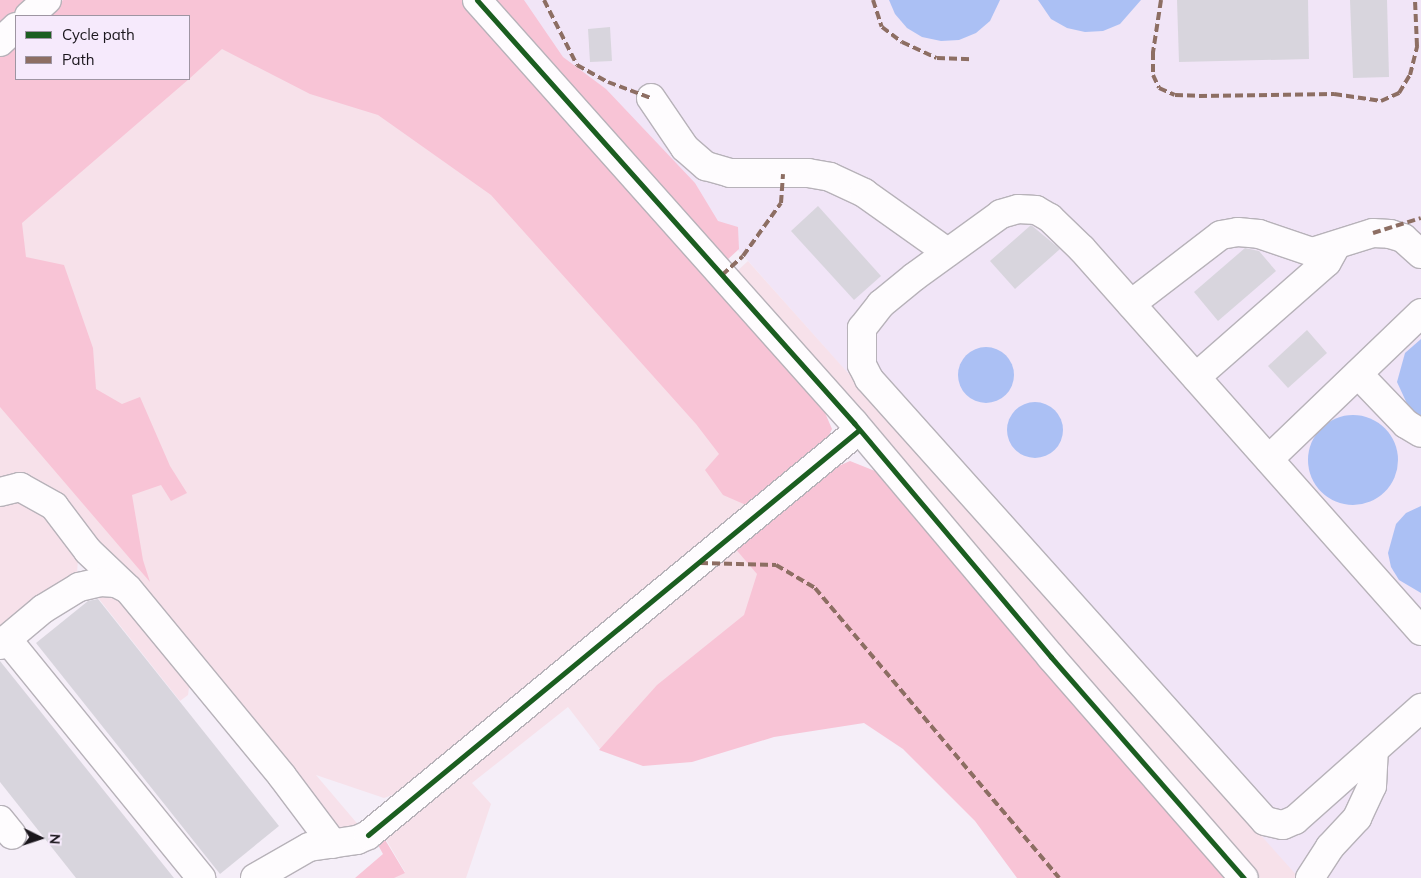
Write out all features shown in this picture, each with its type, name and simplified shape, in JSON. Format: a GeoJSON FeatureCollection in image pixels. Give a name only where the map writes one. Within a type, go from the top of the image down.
{"type":"FeatureCollection","features":[{"type":"Feature","properties":{"kind":"street"},"geometry":{"type":"LineString","coordinates":[[30,15],[47,0]]}},
{"type":"Feature","properties":{"kind":"street"},"geometry":{"type":"LineString","coordinates":[[477,0],[860,430],[1051,657],[1244,878]]}},
{"type":"Feature","properties":{"kind":"street"},"geometry":{"type":"LineString","coordinates":[[0,42],[15,29]]}},
{"type":"Feature","properties":{"kind":"street"},"geometry":{"type":"LineString","coordinates":[[651,98],[685,148],[706,166],[730,173],[808,173],[830,177],[864,193],[948,252]]}},
{"type":"Feature","properties":{"kind":"street"},"geometry":{"type":"LineString","coordinates":[[1421,631],[1068,233],[1036,210],[1018,209],[1001,214],[881,304],[862,328],[862,365],[869,380],[1265,821],[1283,825],[1295,820],[1421,708]]}},
{"type":"Feature","properties":{"kind":"street"},"geometry":{"type":"LineString","coordinates":[[1131,304],[1222,235],[1238,232],[1259,234],[1312,252],[1373,233],[1390,234],[1403,238],[1421,254]]}},
{"type":"Feature","properties":{"kind":"street"},"geometry":{"type":"LineString","coordinates":[[1196,377],[1327,262],[1336,246]]}},
{"type":"Feature","properties":{"kind":"street"},"geometry":{"type":"LineString","coordinates":[[1269,459],[1421,313]]}},
{"type":"Feature","properties":{"kind":"street"},"geometry":{"type":"LineString","coordinates":[[1358,374],[1406,424],[1421,433]]}},
{"type":"Feature","properties":{"kind":"street"},"geometry":{"type":"LineString","coordinates":[[255,878],[309,847],[357,840],[368,835],[860,430]]}},
{"type":"Feature","properties":{"kind":"street"},"geometry":{"type":"LineString","coordinates":[[0,492],[20,487],[54,506],[88,551],[128,589],[282,776],[333,844]]}},
{"type":"Feature","properties":{"kind":"street"},"geometry":{"type":"LineString","coordinates":[[128,589],[116,583],[101,582],[79,587],[43,609],[4,642],[201,878]]}},
{"type":"Feature","properties":{"kind":"street"},"geometry":{"type":"LineString","coordinates":[[1310,878],[1330,847],[1357,818],[1372,786],[1374,750]]}},
{"type":"Feature","properties":{"kind":"shaded area"},"geometry":{"type":"Polygon","coordinates":[[[0,0],[28,0],[0,24],[0,0]]]}},
{"type":"Feature","properties":{"kind":"shaded area"},"geometry":{"type":"Polygon","coordinates":[[[63,0],[465,0],[823,408],[832,429],[822,449],[765,497],[746,505],[723,495],[705,470],[719,454],[696,424],[491,195],[378,115],[310,94],[222,49],[190,78],[190,15],[46,15],[63,0]]]}},
{"type":"Feature","properties":{"kind":"shaded area"},"geometry":{"type":"Polygon","coordinates":[[[488,0],[524,0],[563,57],[606,89],[695,183],[718,221],[738,227],[739,249],[725,262],[488,0]]]}},
{"type":"Feature","properties":{"kind":"shaded area"},"geometry":{"type":"Polygon","coordinates":[[[504,0],[1421,0],[1421,878],[1296,878],[750,263],[504,0]]]}},
{"type":"Feature","properties":{"kind":"shaded area"},"geometry":{"type":"Polygon","coordinates":[[[15,43],[15,80],[188,80],[22,223],[26,257],[64,265],[93,348],[96,389],[122,404],[140,397],[170,466],[187,493],[171,501],[161,485],[132,495],[143,560],[150,582],[0,407],[0,57],[15,43]]]}},
{"type":"Feature","properties":{"kind":"shaded area"},"geometry":{"type":"Polygon","coordinates":[[[223,44],[378,111],[495,193],[765,497],[409,789],[384,798],[316,775],[361,828],[340,835],[96,551],[0,486],[0,400],[73,483],[149,580],[16,252],[14,221],[181,80],[190,80],[190,72],[223,44]]]}},
{"type":"Feature","properties":{"kind":"shaded area"},"geometry":{"type":"Polygon","coordinates":[[[748,261],[1299,878],[1260,878],[1224,841],[735,273],[748,261]]]}},
{"type":"Feature","properties":{"kind":"shaded area"},"geometry":{"type":"Polygon","coordinates":[[[850,461],[880,473],[1228,878],[1017,878],[975,821],[903,749],[864,723],[774,737],[692,762],[643,766],[599,750],[657,685],[744,615],[757,574],[733,546],[825,472],[850,461]]]}},
{"type":"Feature","properties":{"kind":"shaded area"},"geometry":{"type":"Polygon","coordinates":[[[11,498],[42,508],[78,559],[77,573],[66,585],[31,600],[0,628],[0,505],[11,498]]]}},
{"type":"Feature","properties":{"kind":"shaded area"},"geometry":{"type":"Polygon","coordinates":[[[733,546],[759,575],[744,617],[601,750],[568,707],[472,783],[491,804],[466,878],[393,878],[405,872],[384,836],[733,546]]]}},
{"type":"Feature","properties":{"kind":"shaded area"},"geometry":{"type":"Polygon","coordinates":[[[117,591],[190,681],[188,695],[180,701],[95,594],[117,591]]]}},
{"type":"Feature","properties":{"kind":"shaded area"},"geometry":{"type":"Polygon","coordinates":[[[384,838],[405,873],[394,878],[355,878],[383,854],[377,843],[384,838]]]}},
{"type":"Feature","properties":{"kind":"water"},"geometry":{"type":"Polygon","coordinates":[[[889,0],[1000,0],[990,21],[976,33],[959,40],[941,41],[922,37],[907,28],[895,14],[889,0]]]}},
{"type":"Feature","properties":{"kind":"water"},"geometry":{"type":"Polygon","coordinates":[[[1038,0],[1141,0],[1120,24],[1103,31],[1085,32],[1067,28],[1051,19],[1038,0]]]}},
{"type":"Feature","properties":{"kind":"water"},"geometry":{"type":"Polygon","coordinates":[[[1421,339],[1421,418],[1409,408],[1397,382],[1405,353],[1421,339]]]}},
{"type":"Feature","properties":{"kind":"water"},"geometry":{"type":"Polygon","coordinates":[[[980,347],[992,347],[1002,351],[1010,359],[1014,375],[1010,391],[1002,399],[992,403],[980,403],[970,399],[962,391],[958,381],[958,369],[962,359],[970,351],[980,347]]]}},
{"type":"Feature","properties":{"kind":"water"},"geometry":{"type":"Polygon","coordinates":[[[1029,402],[1041,402],[1051,406],[1059,414],[1063,430],[1059,446],[1051,454],[1041,458],[1029,458],[1019,454],[1011,446],[1007,436],[1007,424],[1011,414],[1019,406],[1029,402]]]}},
{"type":"Feature","properties":{"kind":"water"},"geometry":{"type":"Polygon","coordinates":[[[1353,415],[1370,418],[1385,428],[1395,443],[1398,460],[1395,477],[1385,492],[1370,502],[1353,505],[1336,502],[1321,492],[1311,477],[1308,460],[1311,443],[1321,428],[1336,418],[1353,415]]]}},
{"type":"Feature","properties":{"kind":"water"},"geometry":{"type":"Polygon","coordinates":[[[1421,506],[1421,593],[1399,580],[1391,567],[1388,553],[1396,524],[1406,513],[1421,506]]]}},
{"type":"Feature","properties":{"kind":"building"},"geometry":{"type":"Polygon","coordinates":[[[1177,0],[1308,0],[1309,59],[1179,62],[1177,0]]]}},
{"type":"Feature","properties":{"kind":"building"},"geometry":{"type":"Polygon","coordinates":[[[1350,0],[1387,0],[1389,77],[1353,78],[1350,0]]]}},
{"type":"Feature","properties":{"kind":"building"},"geometry":{"type":"Polygon","coordinates":[[[610,27],[612,61],[590,62],[588,29],[610,27]]]}},
{"type":"Feature","properties":{"kind":"building"},"geometry":{"type":"Polygon","coordinates":[[[818,206],[881,276],[854,300],[791,231],[818,206]]]}},
{"type":"Feature","properties":{"kind":"building"},"geometry":{"type":"Polygon","coordinates":[[[1031,225],[1060,249],[1015,289],[990,261],[1031,225]]]}},
{"type":"Feature","properties":{"kind":"building"},"geometry":{"type":"Polygon","coordinates":[[[1245,248],[1259,251],[1276,271],[1218,321],[1194,292],[1245,248]]]}},
{"type":"Feature","properties":{"kind":"building"},"geometry":{"type":"Polygon","coordinates":[[[1307,330],[1327,353],[1288,388],[1268,366],[1307,330]]]}},
{"type":"Feature","properties":{"kind":"building"},"geometry":{"type":"Polygon","coordinates":[[[98,599],[279,826],[220,874],[36,643],[88,601],[98,599]]]}},
{"type":"Feature","properties":{"kind":"building"},"geometry":{"type":"Polygon","coordinates":[[[0,661],[174,878],[76,878],[0,782],[0,661]]]}},
{"type":"Feature","properties":{"kind":"marked path"},"geometry":{"type":"LineString","coordinates":[[544,0],[577,65],[608,82],[651,98]]}},
{"type":"Feature","properties":{"kind":"marked path"},"geometry":{"type":"LineString","coordinates":[[873,0],[882,27],[902,42],[937,58],[972,59]]}},
{"type":"Feature","properties":{"kind":"marked path"},"geometry":{"type":"LineString","coordinates":[[1161,0],[1153,52],[1153,75],[1159,88],[1175,95],[1334,94],[1381,101],[1399,93],[1410,75],[1417,46],[1415,0]]}},
{"type":"Feature","properties":{"kind":"marked path"},"geometry":{"type":"LineString","coordinates":[[722,275],[743,256],[781,203],[783,174]]}},
{"type":"Feature","properties":{"kind":"marked path"},"geometry":{"type":"LineString","coordinates":[[1373,233],[1421,218]]}},
{"type":"Feature","properties":{"kind":"marked path"},"geometry":{"type":"LineString","coordinates":[[700,563],[776,565],[815,588],[1059,878]]}},
{"type":"Feature","properties":{"kind":"cycle path"},"geometry":{"type":"LineString","coordinates":[[477,0],[854,423],[1051,657],[1244,878]]}},
{"type":"Feature","properties":{"kind":"cycle path"},"geometry":{"type":"LineString","coordinates":[[368,835],[859,430]]}}]}
